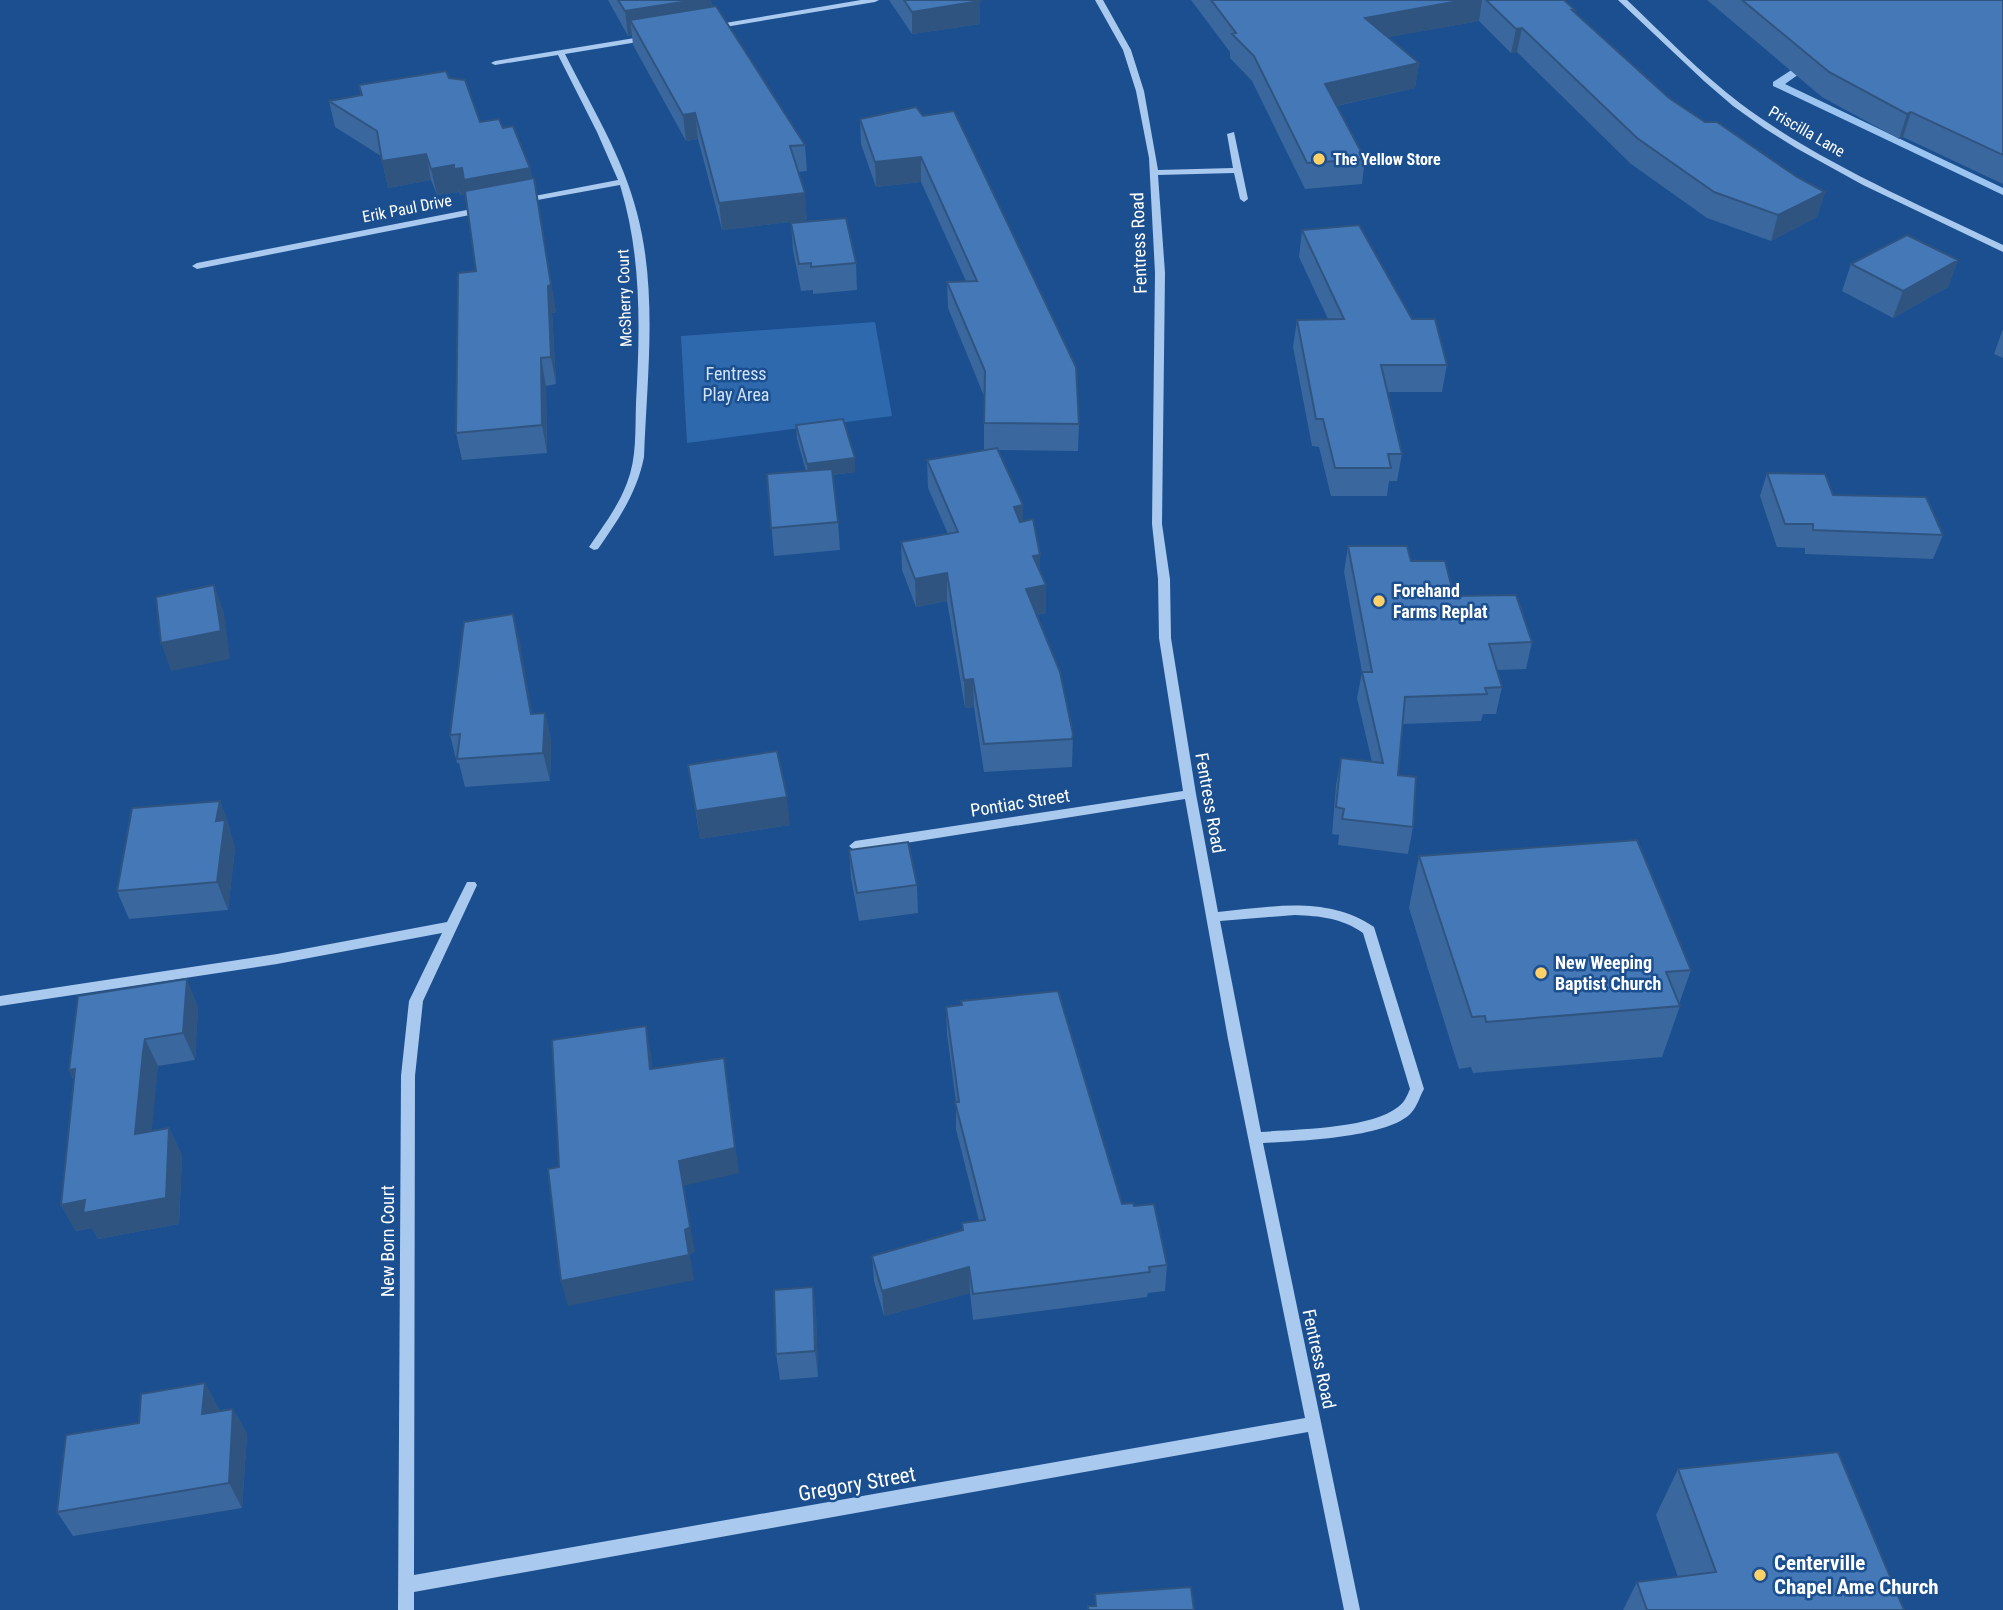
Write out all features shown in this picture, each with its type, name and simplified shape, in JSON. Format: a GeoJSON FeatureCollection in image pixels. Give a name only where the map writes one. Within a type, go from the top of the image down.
{"type":"FeatureCollection","features":[{"type":"Feature","properties":{"kind":"street"},"geometry":{"type":"LineString","coordinates":[[697,30],[875,0]]}},
{"type":"Feature","properties":{"kind":"street","name":"Fentress Road"},"geometry":{"type":"LineString","coordinates":[[1099,0],[1127,50],[1134,70],[1154,173],[1160,273],[1157,524],[1164,579],[1165,638],[1212,917],[1352,1610]]}},
{"type":"Feature","properties":{"kind":"street","name":"Priscilla Lane"},"geometry":{"type":"LineString","coordinates":[[1622,0],[1680,55],[1753,115],[1823,158],[2003,249]]}},
{"type":"Feature","properties":{"kind":"street"},"geometry":{"type":"LineString","coordinates":[[495,63],[656,36]]}},
{"type":"Feature","properties":{"kind":"street","name":"McSherry Court"},"geometry":{"type":"LineString","coordinates":[[560,52],[623,182],[639,247],[642,282],[639,457],[628,499],[594,547]]}},
{"type":"Feature","properties":{"kind":"street"},"geometry":{"type":"LineString","coordinates":[[1231,134],[1244,199]]}},
{"type":"Feature","properties":{"kind":"street"},"geometry":{"type":"LineString","coordinates":[[1154,173],[1237,170]]}},
{"type":"Feature","properties":{"kind":"street"},"geometry":{"type":"LineString","coordinates":[[517,203],[623,182]]}},
{"type":"Feature","properties":{"kind":"street","name":"Erik Paul Drive"},"geometry":{"type":"LineString","coordinates":[[197,266],[490,208]]}},
{"type":"Feature","properties":{"kind":"street","name":"Pontiac Street"},"geometry":{"type":"LineString","coordinates":[[855,846],[1190,794]]}},
{"type":"Feature","properties":{"kind":"street","name":"New Born Court"},"geometry":{"type":"LineString","coordinates":[[406,1610],[408,1076],[415,1002],[471,885]]}},
{"type":"Feature","properties":{"kind":"street"},"geometry":{"type":"LineString","coordinates":[[1212,917],[1330,911],[1358,920],[1368,930],[1417,1089]]}},
{"type":"Feature","properties":{"kind":"street"},"geometry":{"type":"LineString","coordinates":[[0,1001],[277,960],[452,926]]}},
{"type":"Feature","properties":{"kind":"street","name":"Gregory Street"},"geometry":{"type":"LineString","coordinates":[[407,1585],[1314,1424]]}},
{"type":"Feature","properties":{"kind":"lane"},"geometry":{"type":"LineString","coordinates":[[1255,1138],[1347,1129],[1384,1121],[1405,1110],[1417,1089]]}},
{"type":"Feature","properties":{"kind":"green space","name":"Fentress Play Area"},"geometry":{"type":"Polygon","coordinates":[[[875,322],[892,416],[687,443],[681,336],[875,322]]]}},
{"type":"Feature","properties":{"kind":"building"},"geometry":{"type":"Polygon","coordinates":[[[618,0],[695,0],[625,11],[618,0]]]}},
{"type":"Feature","properties":{"kind":"building"},"geometry":{"type":"Polygon","coordinates":[[[904,0],[979,0],[980,1],[912,12],[904,0]]]}},
{"type":"Feature","properties":{"kind":"building"},"geometry":{"type":"Polygon","coordinates":[[[1211,0],[1464,0],[1365,18],[1419,63],[1325,84],[1365,159],[1307,163],[1254,56],[1232,34],[1236,33],[1211,0]]]}},
{"type":"Feature","properties":{"kind":"building"},"geometry":{"type":"Polygon","coordinates":[[[1486,0],[1564,0],[1669,98],[1705,122],[1717,122],[1797,177],[1825,192],[1778,215],[1714,192],[1637,138],[1522,28],[1516,29],[1486,0]]]}},
{"type":"Feature","properties":{"kind":"building"},"geometry":{"type":"Polygon","coordinates":[[[1742,0],[2003,0],[2003,155],[1911,112],[1907,114],[1829,72],[1742,0]]]}},
{"type":"Feature","properties":{"kind":"building"},"geometry":{"type":"Polygon","coordinates":[[[716,6],[805,145],[790,146],[805,193],[719,203],[695,113],[683,115],[630,20],[716,6]]]}},
{"type":"Feature","properties":{"kind":"building"},"geometry":{"type":"Polygon","coordinates":[[[446,71],[449,78],[465,80],[480,122],[499,119],[503,128],[513,126],[530,168],[464,180],[462,168],[454,169],[454,165],[431,169],[426,154],[382,161],[377,131],[329,101],[362,95],[359,85],[446,71]]]}},
{"type":"Feature","properties":{"kind":"building"},"geometry":{"type":"Polygon","coordinates":[[[916,107],[923,116],[954,111],[1076,367],[1079,424],[984,423],[985,371],[947,282],[977,281],[921,157],[875,162],[860,119],[916,107]]]}},
{"type":"Feature","properties":{"kind":"building"},"geometry":{"type":"Polygon","coordinates":[[[534,178],[551,285],[548,286],[551,357],[541,358],[542,425],[456,433],[458,273],[476,271],[465,191],[534,178]]]}},
{"type":"Feature","properties":{"kind":"building"},"geometry":{"type":"Polygon","coordinates":[[[846,218],[856,263],[811,267],[811,263],[799,264],[791,223],[846,218]]]}},
{"type":"Feature","properties":{"kind":"building"},"geometry":{"type":"Polygon","coordinates":[[[1359,225],[1412,319],[1435,319],[1447,365],[1381,365],[1402,454],[1388,454],[1391,468],[1335,468],[1323,419],[1316,419],[1297,320],[1344,319],[1302,230],[1359,225]]]}},
{"type":"Feature","properties":{"kind":"building"},"geometry":{"type":"Polygon","coordinates":[[[1907,235],[1958,260],[1903,291],[1851,264],[1907,235]]]}},
{"type":"Feature","properties":{"kind":"building"},"geometry":{"type":"Polygon","coordinates":[[[843,419],[855,458],[807,464],[796,425],[843,419]]]}},
{"type":"Feature","properties":{"kind":"building"},"geometry":{"type":"Polygon","coordinates":[[[997,448],[1023,505],[1014,507],[1020,522],[1033,519],[1040,555],[1033,556],[1046,585],[1026,589],[1060,672],[1072,739],[984,744],[973,679],[964,680],[947,573],[915,579],[901,542],[958,532],[927,460],[997,448]]]}},
{"type":"Feature","properties":{"kind":"building"},"geometry":{"type":"Polygon","coordinates":[[[832,469],[838,522],[771,528],[767,474],[832,469]]]}},
{"type":"Feature","properties":{"kind":"building"},"geometry":{"type":"Polygon","coordinates":[[[1767,473],[1825,474],[1833,495],[1926,497],[1943,535],[1813,530],[1813,524],[1785,524],[1767,473]]]}},
{"type":"Feature","properties":{"kind":"building"},"geometry":{"type":"Polygon","coordinates":[[[1348,546],[1407,546],[1411,561],[1445,561],[1454,596],[1516,595],[1532,642],[1489,644],[1502,687],[1485,688],[1487,694],[1405,697],[1398,775],[1416,777],[1413,827],[1342,819],[1344,809],[1336,807],[1341,758],[1383,763],[1362,672],[1372,672],[1348,546]]]}},
{"type":"Feature","properties":{"kind":"building"},"geometry":{"type":"Polygon","coordinates":[[[214,585],[221,631],[161,643],[156,597],[214,585]]]}},
{"type":"Feature","properties":{"kind":"building"},"geometry":{"type":"Polygon","coordinates":[[[513,614],[531,714],[545,713],[543,753],[457,759],[460,734],[450,735],[464,622],[513,614]]]}},
{"type":"Feature","properties":{"kind":"building"},"geometry":{"type":"Polygon","coordinates":[[[777,751],[787,797],[696,811],[688,765],[777,751]]]}},
{"type":"Feature","properties":{"kind":"building"},"geometry":{"type":"Polygon","coordinates":[[[220,801],[216,821],[225,820],[217,882],[117,891],[132,808],[220,801]]]}},
{"type":"Feature","properties":{"kind":"building","name":"New Weeping Baptist Church"},"geometry":{"type":"Polygon","coordinates":[[[1637,840],[1691,970],[1666,972],[1680,1006],[1486,1022],[1485,1016],[1472,1017],[1419,856],[1637,840]]]}},
{"type":"Feature","properties":{"kind":"building"},"geometry":{"type":"Polygon","coordinates":[[[908,842],[917,885],[857,893],[849,850],[908,842]]]}},
{"type":"Feature","properties":{"kind":"building"},"geometry":{"type":"Polygon","coordinates":[[[187,979],[183,1033],[145,1039],[135,1134],[169,1128],[166,1198],[83,1213],[85,1200],[61,1205],[75,1069],[69,1070],[78,996],[187,979]]]}},
{"type":"Feature","properties":{"kind":"building"},"geometry":{"type":"Polygon","coordinates":[[[1058,991],[1122,1204],[1154,1204],[1167,1265],[1149,1267],[1150,1272],[973,1294],[969,1267],[882,1291],[872,1256],[963,1230],[962,1223],[985,1220],[955,1102],[959,1102],[946,1007],[962,1005],[961,1001],[1058,991]]]}},
{"type":"Feature","properties":{"kind":"building"},"geometry":{"type":"Polygon","coordinates":[[[646,1026],[650,1069],[724,1058],[735,1148],[679,1161],[690,1227],[685,1230],[689,1255],[561,1281],[548,1169],[559,1167],[552,1040],[646,1026]]]}},
{"type":"Feature","properties":{"kind":"building"},"geometry":{"type":"Polygon","coordinates":[[[813,1287],[815,1351],[776,1354],[774,1290],[813,1287]]]}},
{"type":"Feature","properties":{"kind":"building"},"geometry":{"type":"Polygon","coordinates":[[[205,1383],[202,1414],[233,1409],[229,1483],[57,1512],[66,1435],[139,1423],[141,1394],[205,1383]]]}},
{"type":"Feature","properties":{"kind":"building"},"geometry":{"type":"Polygon","coordinates":[[[1838,1452],[1904,1610],[1647,1610],[1637,1582],[1716,1572],[1678,1469],[1838,1452]]]}},
{"type":"Feature","properties":{"kind":"building"},"geometry":{"type":"Polygon","coordinates":[[[1191,1587],[1194,1610],[1088,1610],[1088,1606],[1096,1606],[1095,1594],[1191,1587]]]}},
{"type":"Feature","properties":{"kind":"waterway"},"geometry":{"type":"LineString","coordinates":[[1811,62],[1777,84],[2003,192]]}},
{"type":"Feature","properties":{"kind":"place","name":"The Yellow Store"},"geometry":{"type":"Point","coordinates":[1319,159]}},
{"type":"Feature","properties":{"kind":"place","name":"Forehand Farms Replat"},"geometry":{"type":"Point","coordinates":[1379,601]}},
{"type":"Feature","properties":{"kind":"place","name":"New Weeping Baptist Church"},"geometry":{"type":"Point","coordinates":[1541,973]}},
{"type":"Feature","properties":{"kind":"place","name":"Centerville Chapel Ame Church"},"geometry":{"type":"Point","coordinates":[1760,1575]}}]}
